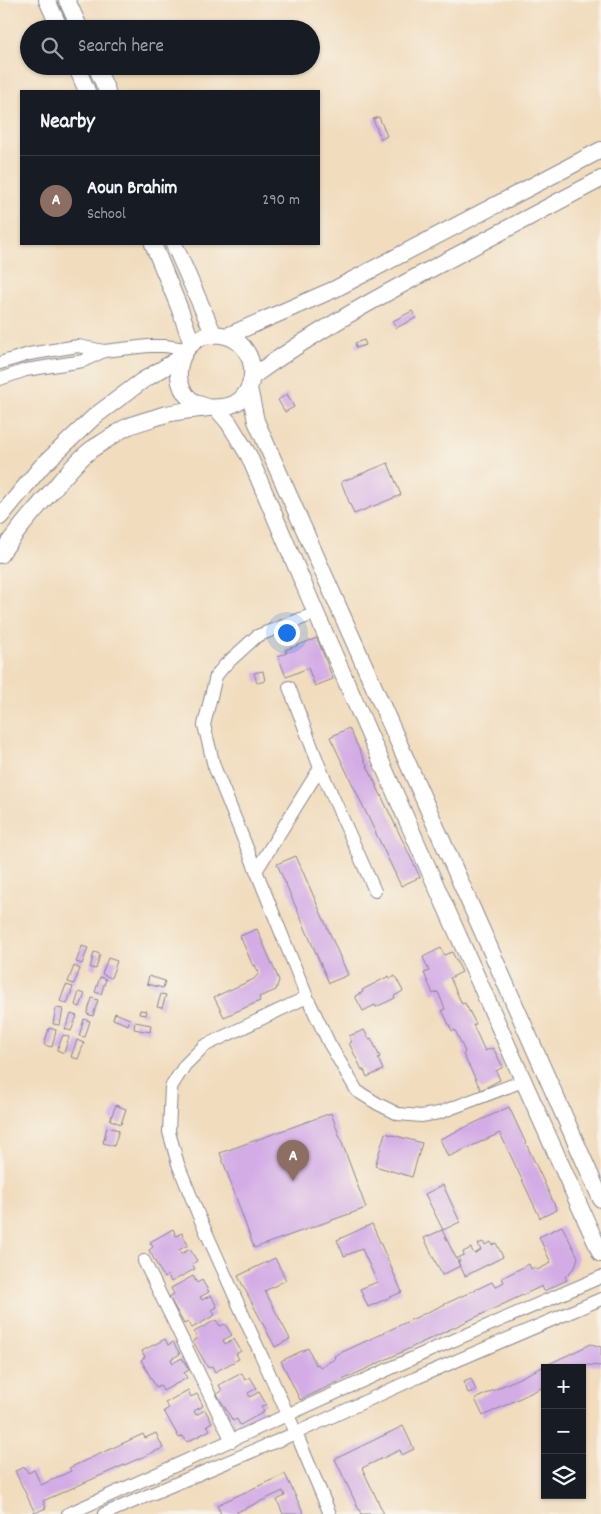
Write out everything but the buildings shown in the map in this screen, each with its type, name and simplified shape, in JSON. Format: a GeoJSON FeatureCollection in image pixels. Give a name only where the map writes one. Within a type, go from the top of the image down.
{"type":"FeatureCollection","features":[{"type":"Feature","properties":{"kind":"main road"},"geometry":{"type":"LineString","coordinates":[[47,0],[56,20]]}},
{"type":"Feature","properties":{"kind":"main road"},"geometry":{"type":"LineString","coordinates":[[67,0],[76,20]]}},
{"type":"Feature","properties":{"kind":"main road"},"geometry":{"type":"LineString","coordinates":[[80,75],[87,90]]}},
{"type":"Feature","properties":{"kind":"main road"},"geometry":{"type":"LineString","coordinates":[[100,75],[107,90]]}},
{"type":"Feature","properties":{"kind":"main road"},"geometry":{"type":"LineString","coordinates":[[0,517],[41,467],[95,416],[201,337],[220,335],[335,290],[601,150]]}},
{"type":"Feature","properties":{"kind":"main road"},"geometry":{"type":"LineString","coordinates":[[0,554],[18,529],[91,450],[127,427],[166,414],[224,408],[235,403],[242,398],[251,382],[285,353],[323,329],[385,293],[601,179]]}},
{"type":"Feature","properties":{"kind":"main road"},"geometry":{"type":"LineString","coordinates":[[153,245],[179,307],[186,350],[179,370],[180,382],[186,394],[195,402],[214,408],[229,423],[249,456],[316,614],[601,1254]]}},
{"type":"Feature","properties":{"kind":"main road"},"geometry":{"type":"LineString","coordinates":[[175,245],[220,335],[238,342],[247,351],[252,363],[251,382],[256,421],[601,1199]]}},
{"type":"Feature","properties":{"kind":"street"},"geometry":{"type":"LineString","coordinates":[[0,363],[29,354],[78,346],[104,351],[148,346],[166,346],[186,350]]}},
{"type":"Feature","properties":{"kind":"street"},"geometry":{"type":"LineString","coordinates":[[0,379],[26,370],[83,361],[104,351]]}},
{"type":"Feature","properties":{"kind":"street"},"geometry":{"type":"LineString","coordinates":[[316,614],[257,636],[224,666],[216,676],[204,725],[214,766],[307,996],[330,1043],[357,1091],[398,1114],[421,1116],[439,1114],[523,1081]]}},
{"type":"Feature","properties":{"kind":"street"},"geometry":{"type":"LineString","coordinates":[[289,687],[320,768],[375,891]]}},
{"type":"Feature","properties":{"kind":"street"},"geometry":{"type":"LineString","coordinates":[[256,871],[320,768]]}},
{"type":"Feature","properties":{"kind":"street"},"geometry":{"type":"LineString","coordinates":[[307,996],[204,1046],[184,1065],[171,1087],[169,1132],[178,1164],[198,1214],[296,1433],[330,1514]]}},
{"type":"Feature","properties":{"kind":"street"},"geometry":{"type":"LineString","coordinates":[[144,1261],[232,1441]]}},
{"type":"Feature","properties":{"kind":"street"},"geometry":{"type":"LineString","coordinates":[[68,1514],[431,1350],[601,1277]]}},
{"type":"Feature","properties":{"kind":"street"},"geometry":{"type":"LineString","coordinates":[[104,1514],[296,1433],[416,1378],[601,1299]]}},
{"type":"Feature","properties":{"kind":"place","name":"Aoun Brahim"},"geometry":{"type":"Point","coordinates":[293,1181]}}]}
